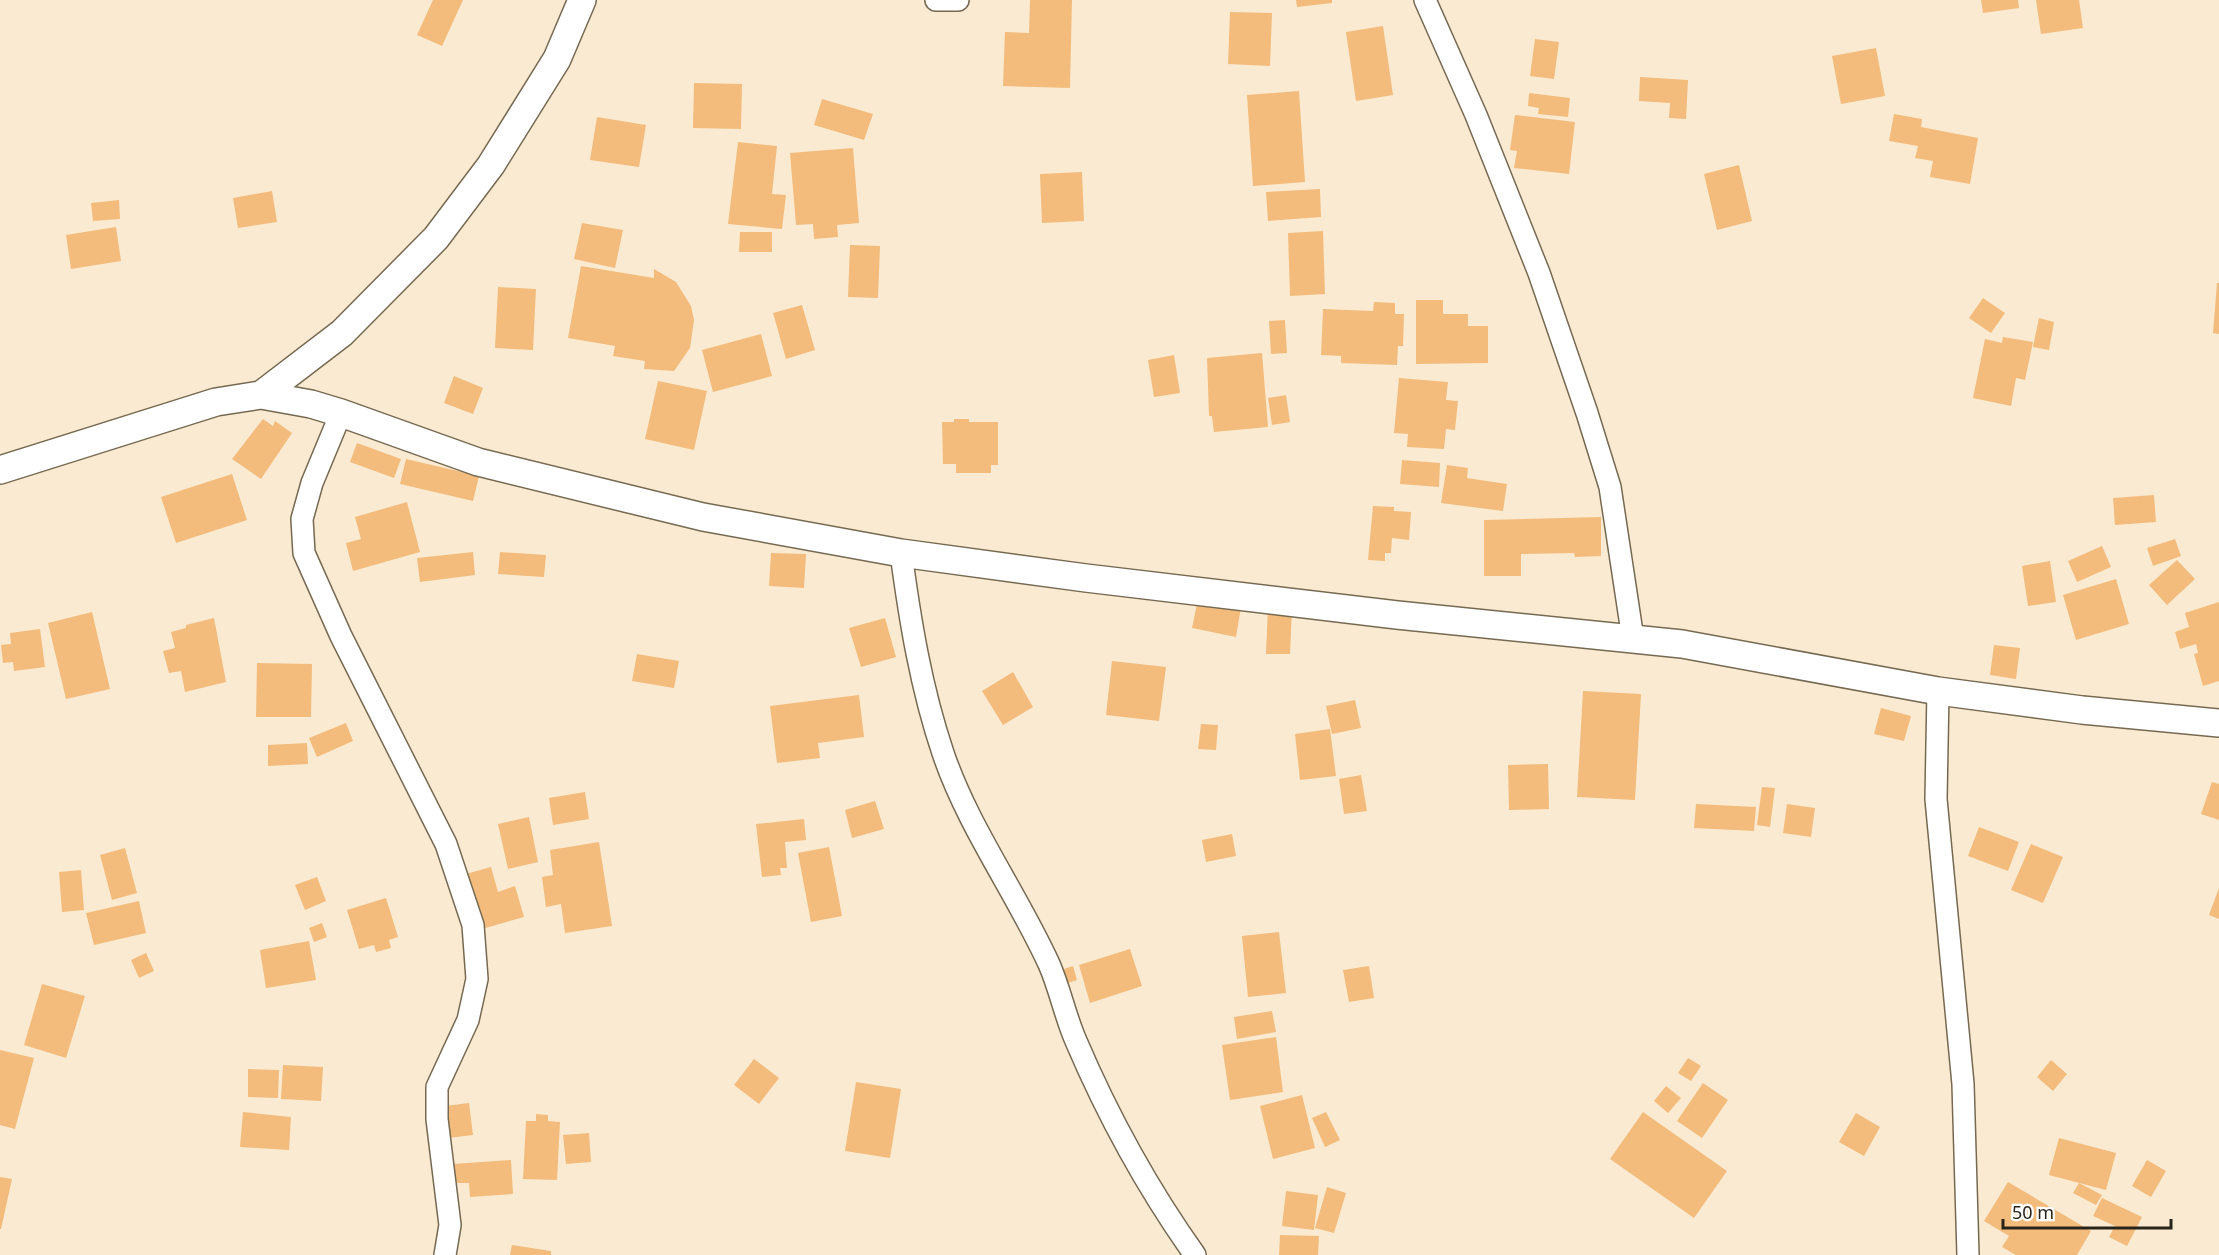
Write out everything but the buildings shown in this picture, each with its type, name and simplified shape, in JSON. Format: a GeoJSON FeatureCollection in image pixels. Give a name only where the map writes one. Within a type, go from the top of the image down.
{"type":"FeatureCollection","features":[{"type":"Feature","properties":{"kind":"street"},"geometry":{"type":"LineString","coordinates":[[261,395],[342,333],[436,238],[491,165],[557,59],[582,0]]}},
{"type":"Feature","properties":{"kind":"street"},"geometry":{"type":"LineString","coordinates":[[936,0],[958,0]]}},
{"type":"Feature","properties":{"kind":"street"},"geometry":{"type":"LineString","coordinates":[[1425,0],[1476,115],[1539,273],[1587,413],[1610,487],[1633,639]]}},
{"type":"Feature","properties":{"kind":"street"},"geometry":{"type":"LineString","coordinates":[[0,470],[216,402],[261,395],[310,404],[341,413],[478,462],[703,517],[901,553],[1086,578],[1682,644],[1938,692],[2082,710],[2219,723]]}},
{"type":"Feature","properties":{"kind":"street"},"geometry":{"type":"LineString","coordinates":[[341,413],[312,483],[302,519],[304,553],[341,636],[446,844],[473,925],[477,979],[468,1020],[437,1087],[437,1119],[450,1225],[445,1255]]}},
{"type":"Feature","properties":{"kind":"street"},"geometry":{"type":"LineString","coordinates":[[901,553],[912,637],[943,753],[975,825],[1027,915],[1055,978],[1075,1040],[1109,1108],[1164,1212],[1195,1255]]}},
{"type":"Feature","properties":{"kind":"street"},"geometry":{"type":"LineString","coordinates":[[1938,692],[1936,799],[1962,1084],[1968,1255]]}}]}
